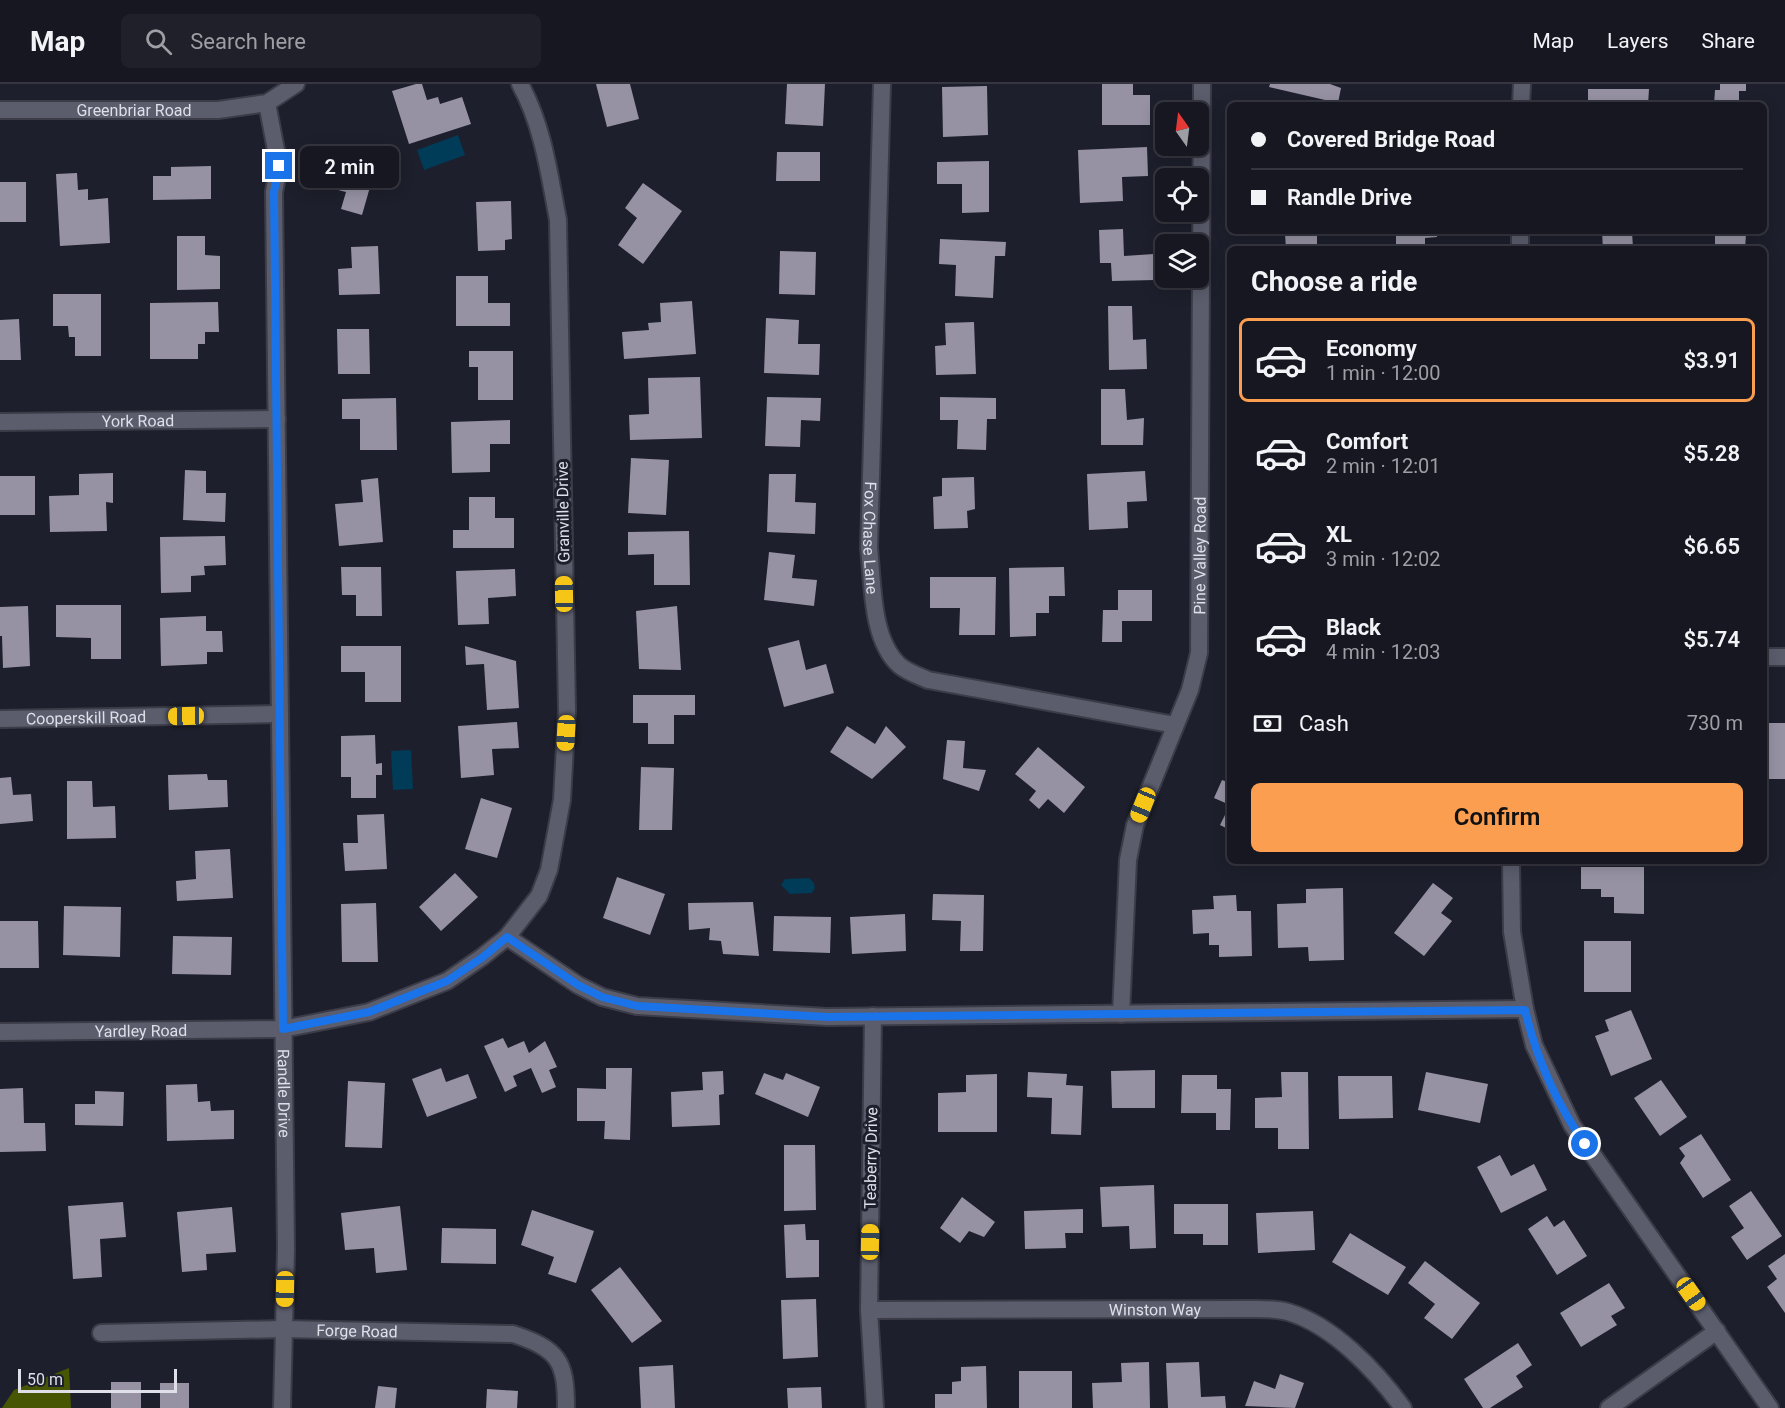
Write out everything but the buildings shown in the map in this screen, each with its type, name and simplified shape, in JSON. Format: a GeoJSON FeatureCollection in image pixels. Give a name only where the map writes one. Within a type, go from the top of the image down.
{"type":"FeatureCollection","features":[{"type":"Feature","properties":{"kind":"street"},"geometry":{"type":"LineString","coordinates":[[267,103],[296,84]]}},
{"type":"Feature","properties":{"kind":"street","name":"Granville Drive"},"geometry":{"type":"LineString","coordinates":[[283,1029],[369,1012],[447,981],[483,957],[507,937],[539,896],[549,870],[562,800],[567,710],[558,220],[546,153],[532,106],[520,84]]}},
{"type":"Feature","properties":{"kind":"street","name":"Fox Chase Lane"},"geometry":{"type":"LineString","coordinates":[[882,84],[869,548],[878,624],[886,649],[900,666],[928,680],[1175,725]]}},
{"type":"Feature","properties":{"kind":"street","name":"Pine Valley Road"},"geometry":{"type":"LineString","coordinates":[[1121,1014],[1128,860],[1136,825],[1190,690],[1198,653],[1202,84]]}},
{"type":"Feature","properties":{"kind":"street"},"geometry":{"type":"LineString","coordinates":[[1521,102],[1522,84]]}},
{"type":"Feature","properties":{"kind":"street","name":"Greenbriar Road"},"geometry":{"type":"LineString","coordinates":[[0,110],[218,110],[267,103]]}},
{"type":"Feature","properties":{"kind":"street","name":"Randle Drive"},"geometry":{"type":"LineString","coordinates":[[267,103],[279,166],[274,192],[286,1248],[282,1408]]}},
{"type":"Feature","properties":{"kind":"street","name":"York Road"},"geometry":{"type":"LineString","coordinates":[[0,422],[277,419]]}},
{"type":"Feature","properties":{"kind":"street"},"geometry":{"type":"LineString","coordinates":[[1767,657],[1785,657]]}},
{"type":"Feature","properties":{"kind":"street","name":"Cooperskill Road"},"geometry":{"type":"LineString","coordinates":[[0,719],[280,714]]}},
{"type":"Feature","properties":{"kind":"street"},"geometry":{"type":"LineString","coordinates":[[1511,864],[1512,932],[1525,1010],[1534,1045],[1572,1125],[1770,1408]]}},
{"type":"Feature","properties":{"kind":"street"},"geometry":{"type":"LineString","coordinates":[[507,937],[578,985],[602,997],[637,1006],[827,1017],[1525,1010]]}},
{"type":"Feature","properties":{"kind":"street","name":"Teaberry Drive"},"geometry":{"type":"LineString","coordinates":[[873,1016],[869,1310],[875,1408]]}},
{"type":"Feature","properties":{"kind":"street","name":"Yardley Road"},"geometry":{"type":"LineString","coordinates":[[0,1032],[283,1029]]}},
{"type":"Feature","properties":{"kind":"street","name":"Winston Way"},"geometry":{"type":"LineString","coordinates":[[869,1310],[1256,1309],[1287,1311],[1328,1330],[1384,1382],[1403,1408]]}},
{"type":"Feature","properties":{"kind":"street","name":"Forge Road"},"geometry":{"type":"LineString","coordinates":[[101,1333],[284,1329],[513,1334],[534,1341],[550,1350],[560,1362],[567,1408]]}},
{"type":"Feature","properties":{"kind":"street"},"geometry":{"type":"LineString","coordinates":[[1609,1408],[1717,1331]]}},
{"type":"Feature","properties":{"kind":"green space"},"geometry":{"type":"Polygon","coordinates":[[[69,1368],[71,1408],[2,1408],[14,1390],[69,1368]]]}},
{"type":"Feature","properties":{"kind":"water"},"geometry":{"type":"Polygon","coordinates":[[[458,135],[465,155],[424,170],[417,150],[458,135]]]}},
{"type":"Feature","properties":{"kind":"water"},"geometry":{"type":"Polygon","coordinates":[[[411,750],[413,789],[393,790],[391,751],[411,750]]]}},
{"type":"Feature","properties":{"kind":"water"},"geometry":{"type":"Polygon","coordinates":[[[809,878],[815,888],[812,893],[790,894],[781,885],[785,879],[809,878]]]}},
{"type":"Feature","properties":{"kind":"route"},"geometry":{"type":"LineString","coordinates":[[279,166],[274,192],[283,1029],[369,1012],[447,981],[483,957],[507,937],[578,985],[602,997],[637,1006],[827,1017],[1525,1010],[1534,1045],[1572,1125],[1585,1144]]}}]}
